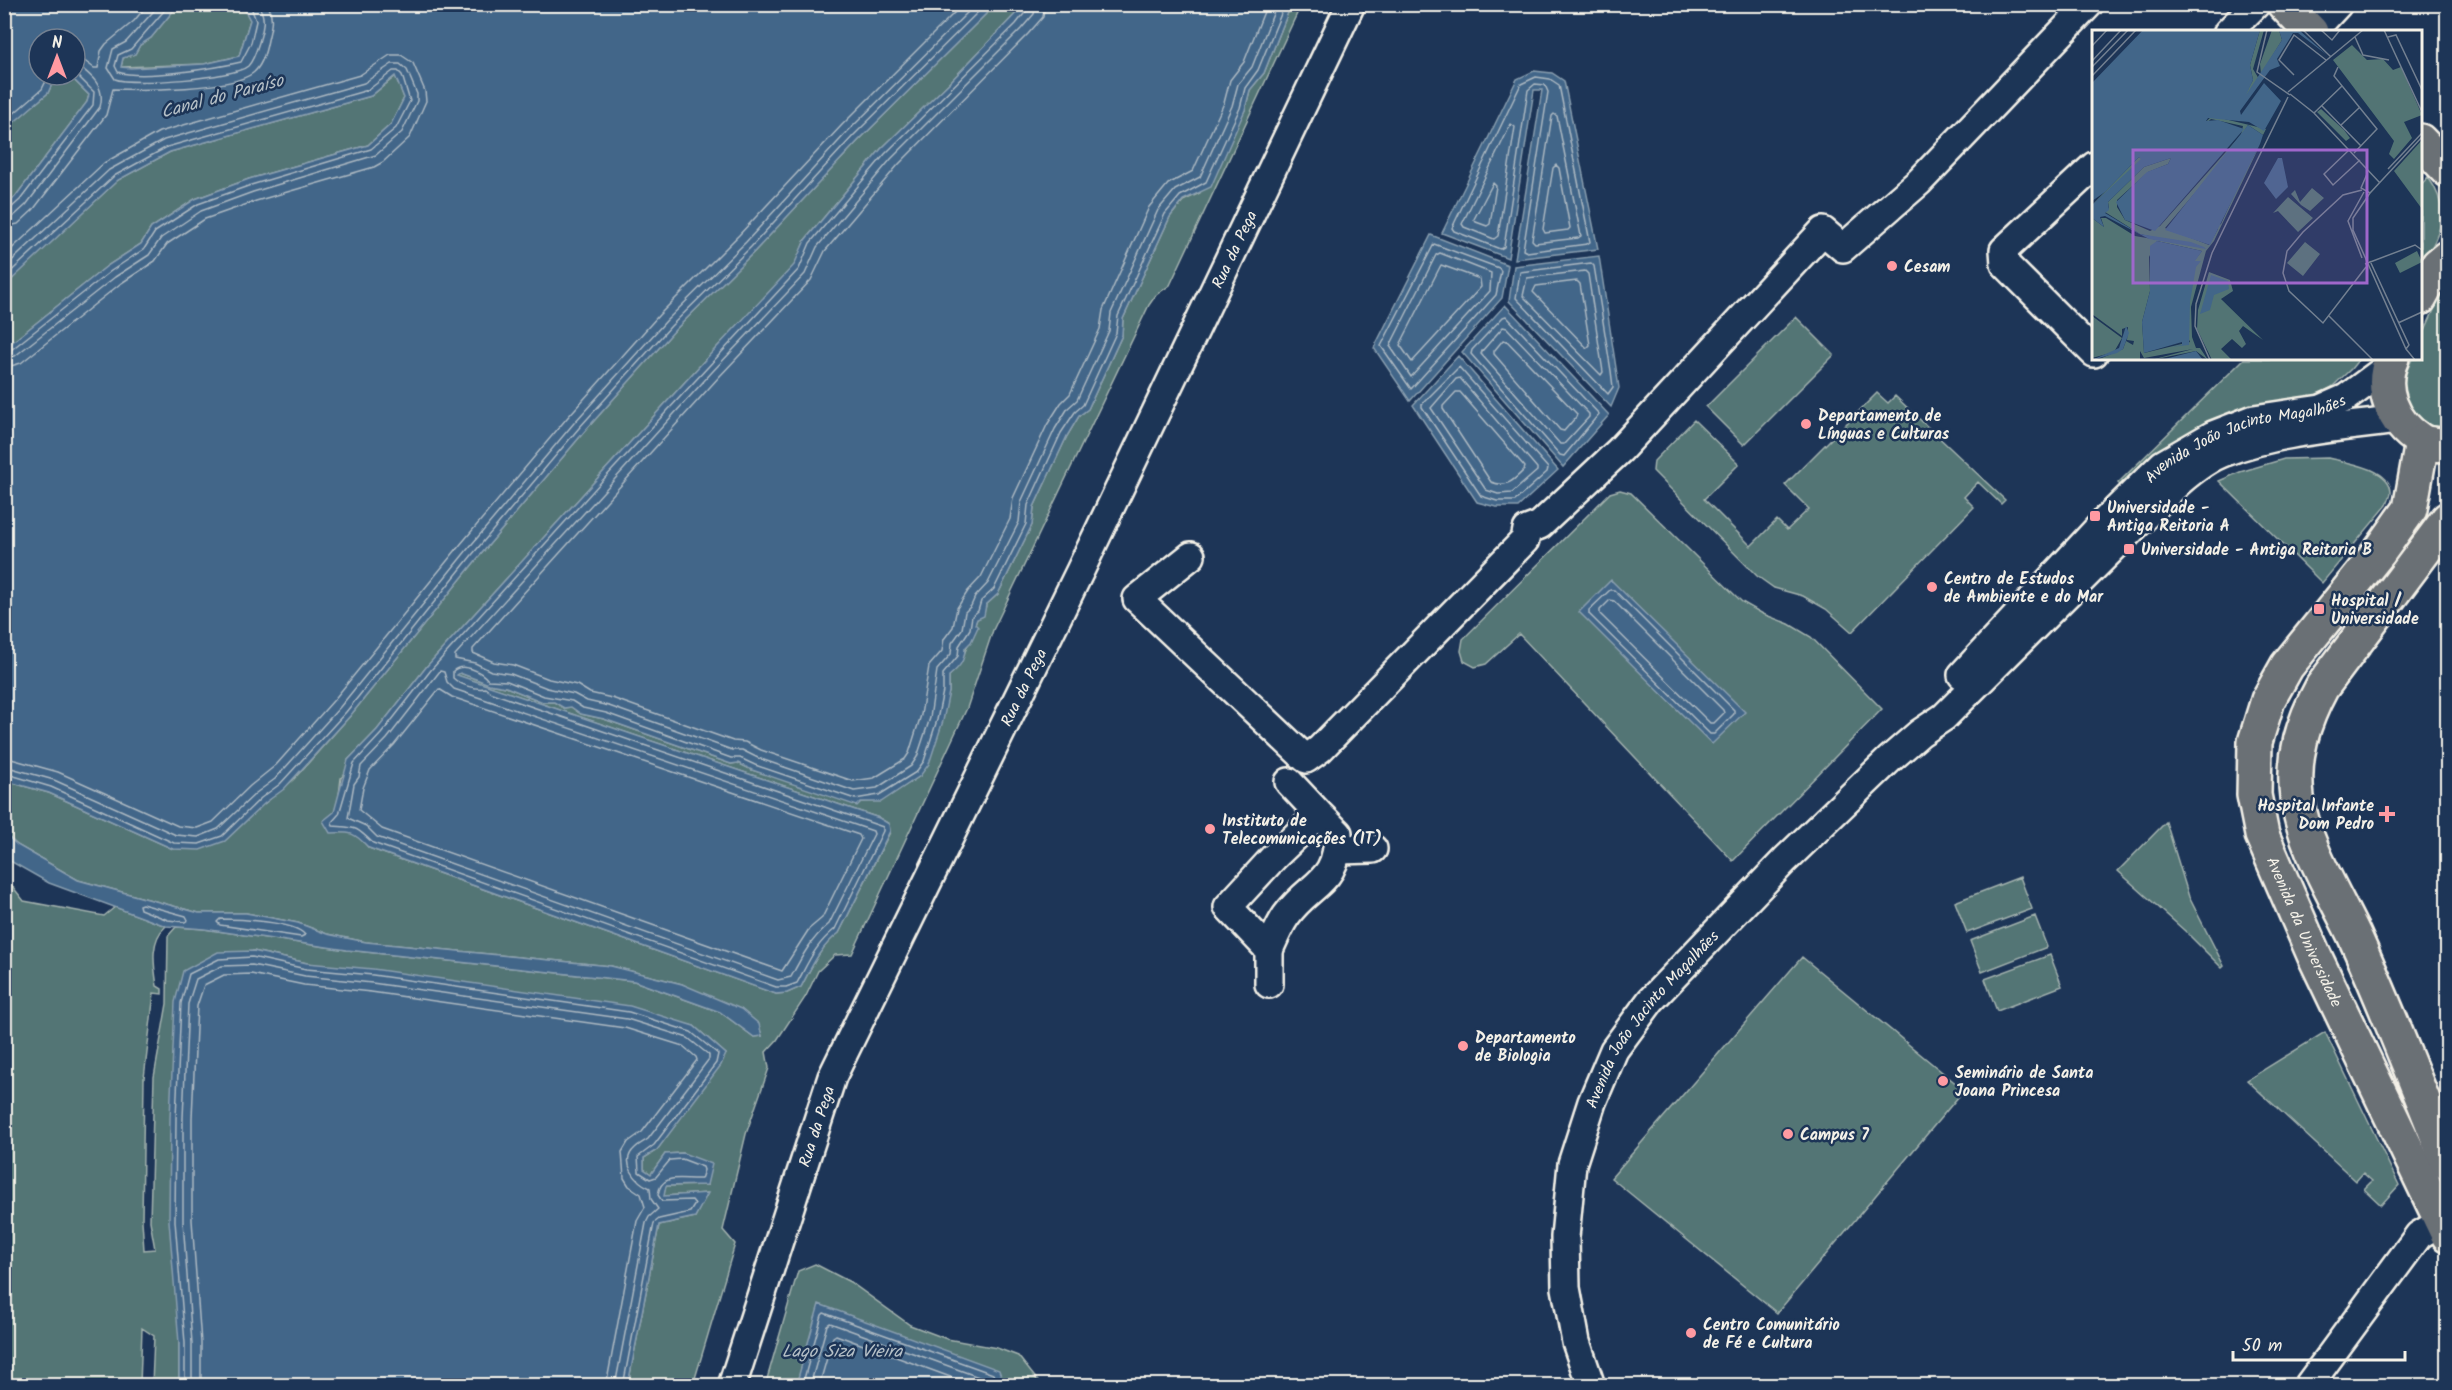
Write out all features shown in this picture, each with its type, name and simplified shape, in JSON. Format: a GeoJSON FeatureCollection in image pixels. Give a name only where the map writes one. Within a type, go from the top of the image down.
{"type":"FeatureCollection","features":[{"type":"Feature","properties":{"kind":"main road"},"geometry":{"type":"LineString","coordinates":[[2284,4],[2310,30]]}},
{"type":"Feature","properties":{"kind":"main road"},"geometry":{"type":"LineString","coordinates":[[2422,142],[2448,170]]}},
{"type":"Feature","properties":{"kind":"main road"},"geometry":{"type":"LineString","coordinates":[[2422,296],[2439,265],[2448,257]]}},
{"type":"Feature","properties":{"kind":"main road"},"geometry":{"type":"LineString","coordinates":[[2390,362],[2388,399],[2397,420],[2435,444]]}},
{"type":"Feature","properties":{"kind":"main road","name":"Avenida da Universidade"},"geometry":{"type":"LineString","coordinates":[[2435,444],[2410,509],[2380,551],[2287,666],[2268,700],[2255,742],[2254,795],[2262,835],[2314,955],[2437,1183],[2444,1228]]}},
{"type":"Feature","properties":{"kind":"main road"},"geometry":{"type":"LineString","coordinates":[[2448,519],[2322,687],[2307,714],[2298,747],[2297,796],[2307,837],[2360,950],[2410,1066],[2448,1163]]}},
{"type":"Feature","properties":{"kind":"street","name":"Rua da Pega"},"geometry":{"type":"LineString","coordinates":[[732,1386],[832,1077],[1075,582],[1351,4]]}},
{"type":"Feature","properties":{"kind":"street"},"geometry":{"type":"LineString","coordinates":[[1191,556],[1127,597],[1306,759],[1317,745],[1525,540],[1527,530],[1540,525],[1620,450],[1823,231],[1843,248],[1919,182],[2089,4]]}},
{"type":"Feature","properties":{"kind":"street"},"geometry":{"type":"LineString","coordinates":[[2230,30],[2256,4]]}},
{"type":"Feature","properties":{"kind":"street"},"geometry":{"type":"LineString","coordinates":[[2314,30],[2338,4]]}},
{"type":"Feature","properties":{"kind":"street"},"geometry":{"type":"LineString","coordinates":[[2092,168],[2004,250],[2005,264],[2092,351]]}},
{"type":"Feature","properties":{"kind":"street","name":"Avenida João Jacinto Magalhães"},"geometry":{"type":"LineString","coordinates":[[1920,733],[1932,706],[2096,515],[2163,464],[2213,435],[2254,419],[2321,409],[2346,398],[2390,362]]}},
{"type":"Feature","properties":{"kind":"street","name":"Avenida João Jacinto Magalhães"},"geometry":{"type":"LineString","coordinates":[[1591,1386],[1576,1342],[1568,1299],[1564,1237],[1572,1164],[1592,1102],[1614,1050],[1651,1000],[1785,860],[1920,733],[1944,717],[2172,489],[2202,464],[2225,452],[2285,436],[2397,420]]}},
{"type":"Feature","properties":{"kind":"street"},"geometry":{"type":"LineString","coordinates":[[1269,984],[1269,950],[1286,916],[1333,868],[1338,850],[1338,833],[1289,782]]}},
{"type":"Feature","properties":{"kind":"street"},"geometry":{"type":"LineString","coordinates":[[1269,950],[1228,907],[1274,857],[1319,814]]}},
{"type":"Feature","properties":{"kind":"street"},"geometry":{"type":"LineString","coordinates":[[1338,850],[1373,849]]}},
{"type":"Feature","properties":{"kind":"street"},"geometry":{"type":"LineString","coordinates":[[2308,1386],[2419,1235],[2444,1228]]}},
{"type":"Feature","properties":{"kind":"green space"},"geometry":{"type":"Polygon","coordinates":[[[178,5],[242,5],[250,20],[239,56],[204,64],[121,67],[123,58],[135,54],[140,45],[151,38],[178,5]]]}},
{"type":"Feature","properties":{"kind":"green space"},"geometry":{"type":"Polygon","coordinates":[[[995,5],[1024,5],[881,149],[805,240],[795,265],[703,362],[427,666],[377,730],[348,760],[346,772],[341,778],[339,795],[350,832],[359,837],[369,848],[776,994],[787,993],[801,987],[822,951],[839,933],[890,832],[889,824],[879,818],[456,675],[460,673],[489,684],[506,687],[543,702],[554,702],[564,708],[571,707],[581,714],[604,719],[731,764],[738,763],[752,770],[861,802],[881,801],[920,776],[949,692],[949,676],[962,657],[977,619],[983,616],[986,605],[998,594],[1032,525],[1034,507],[1067,436],[1079,416],[1088,409],[1122,335],[1123,319],[1170,217],[1183,201],[1200,193],[1245,110],[1250,90],[1264,73],[1291,5],[1301,5],[1170,285],[1156,295],[1149,305],[993,630],[967,708],[852,954],[835,955],[818,971],[806,996],[777,1040],[766,1052],[769,1068],[746,1134],[723,1230],[735,1244],[693,1385],[628,1385],[659,1225],[695,1217],[707,1193],[663,1196],[666,1186],[707,1185],[683,1153],[665,1154],[651,1174],[644,1169],[644,1158],[657,1150],[726,1054],[694,1026],[307,963],[253,951],[179,1343],[179,1385],[152,1385],[154,1336],[142,1328],[140,1385],[5,1385],[4,876],[24,901],[104,916],[115,907],[166,926],[155,946],[157,986],[162,989],[162,994],[154,993],[144,1078],[142,1221],[144,1250],[155,1249],[150,1221],[154,1077],[167,1004],[168,936],[176,927],[347,950],[634,981],[720,1012],[754,1037],[762,1036],[758,1024],[682,984],[611,966],[366,942],[327,934],[298,923],[246,913],[199,913],[78,880],[17,845],[5,834],[5,778],[13,783],[49,793],[173,849],[265,803],[293,780],[350,716],[477,559],[584,432],[675,330],[755,251],[858,141],[995,5]]]}},
{"type":"Feature","properties":{"kind":"green space"},"geometry":{"type":"Polygon","coordinates":[[[396,76],[404,98],[391,124],[368,145],[249,179],[195,199],[151,228],[141,244],[107,266],[5,348],[4,286],[118,180],[170,152],[371,96],[396,76]]]}},
{"type":"Feature","properties":{"kind":"green space"},"geometry":{"type":"Polygon","coordinates":[[[51,87],[81,87],[89,95],[87,102],[5,207],[4,130],[48,93],[51,87]]]}},
{"type":"Feature","properties":{"kind":"green space"},"geometry":{"type":"Polygon","coordinates":[[[2428,177],[2440,200],[2442,211],[2434,243],[2422,264],[2422,184],[2428,177]]]}},
{"type":"Feature","properties":{"kind":"green space"},"geometry":{"type":"Polygon","coordinates":[[[2447,281],[2447,430],[2420,421],[2406,406],[2403,396],[2403,385],[2412,360],[2422,360],[2422,337],[2447,281]]]}},
{"type":"Feature","properties":{"kind":"green space"},"geometry":{"type":"Polygon","coordinates":[[[1796,317],[1834,355],[1744,445],[1706,407],[1796,317]]]}},
{"type":"Feature","properties":{"kind":"green space"},"geometry":{"type":"Polygon","coordinates":[[[2243,360],[2358,360],[2332,387],[2310,399],[2261,404],[2214,419],[2178,439],[2121,486],[2118,483],[2243,360]]]}},
{"type":"Feature","properties":{"kind":"green space"},"geometry":{"type":"Polygon","coordinates":[[[1877,393],[1888,403],[1895,396],[2005,500],[2001,504],[1978,482],[1964,497],[1974,507],[1852,632],[1826,609],[1803,596],[1774,588],[1757,576],[1653,471],[1654,461],[1694,420],[1739,464],[1704,499],[1751,546],[1777,520],[1787,530],[1809,509],[1785,485],[1877,393]]]}},
{"type":"Feature","properties":{"kind":"green space"},"geometry":{"type":"Polygon","coordinates":[[[2328,458],[2366,467],[2376,472],[2389,484],[2391,495],[2387,505],[2322,583],[2219,481],[2284,459],[2328,458]]]}},
{"type":"Feature","properties":{"kind":"green space"},"geometry":{"type":"Polygon","coordinates":[[[1620,490],[1631,493],[1742,602],[1811,637],[1882,709],[1733,861],[1519,634],[1486,664],[1475,667],[1464,661],[1461,651],[1463,639],[1610,493],[1620,490]]]}},
{"type":"Feature","properties":{"kind":"green space"},"geometry":{"type":"Polygon","coordinates":[[[2166,822],[2189,897],[2224,966],[2222,968],[2185,931],[2118,871],[2166,822]]]}},
{"type":"Feature","properties":{"kind":"green space"},"geometry":{"type":"Polygon","coordinates":[[[2020,877],[2032,909],[1967,933],[1955,902],[2020,877]]]}},
{"type":"Feature","properties":{"kind":"green space"},"geometry":{"type":"Polygon","coordinates":[[[2035,916],[2047,947],[1982,972],[1970,941],[2035,916]]]}},
{"type":"Feature","properties":{"kind":"green space"},"geometry":{"type":"Polygon","coordinates":[[[2050,955],[2062,986],[1997,1011],[1985,979],[2050,955]]]}},
{"type":"Feature","properties":{"kind":"green space","name":"Campus 7"},"geometry":{"type":"Polygon","coordinates":[[[1802,957],[1964,1090],[1777,1313],[1611,1178],[1802,957]]]}},
{"type":"Feature","properties":{"kind":"green space"},"geometry":{"type":"Polygon","coordinates":[[[2325,1032],[2399,1185],[2381,1205],[2364,1189],[2372,1181],[2363,1173],[2356,1181],[2247,1080],[2325,1032]]]}},
{"type":"Feature","properties":{"kind":"green space"},"geometry":{"type":"Polygon","coordinates":[[[815,1264],[850,1282],[910,1325],[947,1339],[997,1348],[1018,1356],[1041,1385],[765,1386],[798,1271],[815,1264]]]}},
{"type":"Feature","properties":{"kind":"water","name":"Canal do Paraíso"},"geometry":{"type":"Polygon","coordinates":[[[5,4],[178,5],[151,38],[140,45],[135,54],[123,58],[121,67],[131,68],[204,64],[239,56],[250,20],[242,5],[995,5],[858,141],[755,251],[675,330],[584,432],[477,559],[350,716],[284,789],[265,803],[225,841],[200,850],[173,849],[49,793],[13,783],[5,778],[5,348],[107,266],[141,244],[151,228],[195,199],[249,179],[368,145],[391,124],[404,98],[395,76],[371,96],[170,152],[118,180],[5,286],[5,207],[87,102],[89,95],[81,87],[87,87],[87,27],[27,27],[27,87],[51,87],[48,93],[5,130],[5,4]]]}},
{"type":"Feature","properties":{"kind":"water"},"geometry":{"type":"Polygon","coordinates":[[[1024,5],[1291,5],[1264,73],[1250,90],[1245,110],[1211,187],[1183,200],[1170,217],[1123,319],[1122,335],[1088,409],[1079,416],[1067,436],[1034,507],[1032,525],[998,594],[986,605],[984,616],[977,619],[975,624],[978,627],[971,642],[965,648],[961,664],[949,676],[949,692],[943,721],[929,764],[920,776],[881,802],[861,802],[857,806],[752,770],[738,763],[731,764],[604,719],[581,714],[571,707],[564,708],[554,702],[543,702],[506,687],[489,684],[460,673],[457,675],[879,818],[889,824],[890,831],[839,933],[822,951],[801,987],[787,993],[776,994],[369,848],[352,834],[330,833],[323,821],[334,812],[348,760],[377,730],[427,666],[794,265],[805,240],[881,149],[1024,5]]]}},
{"type":"Feature","properties":{"kind":"water"},"geometry":{"type":"Polygon","coordinates":[[[1534,71],[1552,73],[1564,81],[1598,249],[1515,259],[1542,90],[1534,90],[1508,258],[1442,233],[1517,79],[1534,71]]]}},
{"type":"Feature","properties":{"kind":"water"},"geometry":{"type":"Polygon","coordinates":[[[1431,235],[1508,265],[1502,298],[1410,401],[1374,348],[1431,235]]]}},
{"type":"Feature","properties":{"kind":"water"},"geometry":{"type":"Polygon","coordinates":[[[1599,256],[1619,388],[1611,407],[1509,301],[1514,266],[1599,256]]]}},
{"type":"Feature","properties":{"kind":"water"},"geometry":{"type":"Polygon","coordinates":[[[1505,305],[1609,415],[1563,467],[1462,352],[1505,305]]]}},
{"type":"Feature","properties":{"kind":"water"},"geometry":{"type":"Polygon","coordinates":[[[1458,356],[1558,470],[1518,507],[1496,507],[1477,502],[1413,405],[1458,356]]]}},
{"type":"Feature","properties":{"kind":"water"},"geometry":{"type":"Polygon","coordinates":[[[1611,580],[1745,712],[1712,744],[1579,612],[1611,580]]]}},
{"type":"Feature","properties":{"kind":"water"},"geometry":{"type":"Polygon","coordinates":[[[5,834],[17,845],[78,880],[199,913],[246,913],[298,923],[327,934],[366,942],[611,966],[682,984],[741,1009],[759,1024],[762,1036],[754,1037],[720,1012],[634,981],[347,950],[204,929],[166,926],[49,883],[5,858],[5,834]]]}},
{"type":"Feature","properties":{"kind":"water"},"geometry":{"type":"Polygon","coordinates":[[[253,951],[307,963],[373,969],[630,1006],[694,1026],[726,1054],[721,1065],[657,1150],[644,1158],[644,1169],[651,1174],[665,1154],[683,1153],[712,1164],[707,1185],[666,1186],[664,1196],[708,1193],[695,1217],[659,1225],[628,1385],[179,1385],[179,1343],[169,1221],[170,1118],[175,1002],[183,971],[218,952],[253,951]]]}},
{"type":"Feature","properties":{"kind":"water","name":"Lago Siza Vieira"},"geometry":{"type":"Polygon","coordinates":[[[819,1304],[999,1370],[1004,1385],[796,1385],[819,1304]]]}},
{"type":"Feature","properties":{"kind":"place","name":"Cesam"},"geometry":{"type":"Point","coordinates":[1892,266]}},
{"type":"Feature","properties":{"kind":"place","name":"Departamento de Línguas e Culturas"},"geometry":{"type":"Point","coordinates":[1806,424]}},
{"type":"Feature","properties":{"kind":"place","name":"Universidade - Antiga Reitoria A"},"geometry":{"type":"Point","coordinates":[2095,516]}},
{"type":"Feature","properties":{"kind":"place","name":"Universidade - Antiga Reitoria B"},"geometry":{"type":"Point","coordinates":[2129,549]}},
{"type":"Feature","properties":{"kind":"place","name":"Centro de Estudos de Ambiente e do Mar"},"geometry":{"type":"Point","coordinates":[1932,587]}},
{"type":"Feature","properties":{"kind":"place","name":"Hospital / Universidade"},"geometry":{"type":"Point","coordinates":[2319,609]}},
{"type":"Feature","properties":{"kind":"place","name":"Hospital Infante Dom Pedro"},"geometry":{"type":"Point","coordinates":[2387,814]}},
{"type":"Feature","properties":{"kind":"place","name":"Instituto de Telecomunicações (IT)"},"geometry":{"type":"Point","coordinates":[1210,829]}},
{"type":"Feature","properties":{"kind":"place","name":"Departamento de Biologia"},"geometry":{"type":"Point","coordinates":[1463,1046]}},
{"type":"Feature","properties":{"kind":"place","name":"Seminário de Santa Joana Princesa"},"geometry":{"type":"Point","coordinates":[1943,1081]}},
{"type":"Feature","properties":{"kind":"place","name":"Campus 7"},"geometry":{"type":"Point","coordinates":[1788,1134]}},
{"type":"Feature","properties":{"kind":"place","name":"Centro Comunitário de Fé e Cultura"},"geometry":{"type":"Point","coordinates":[1691,1333]}}]}
